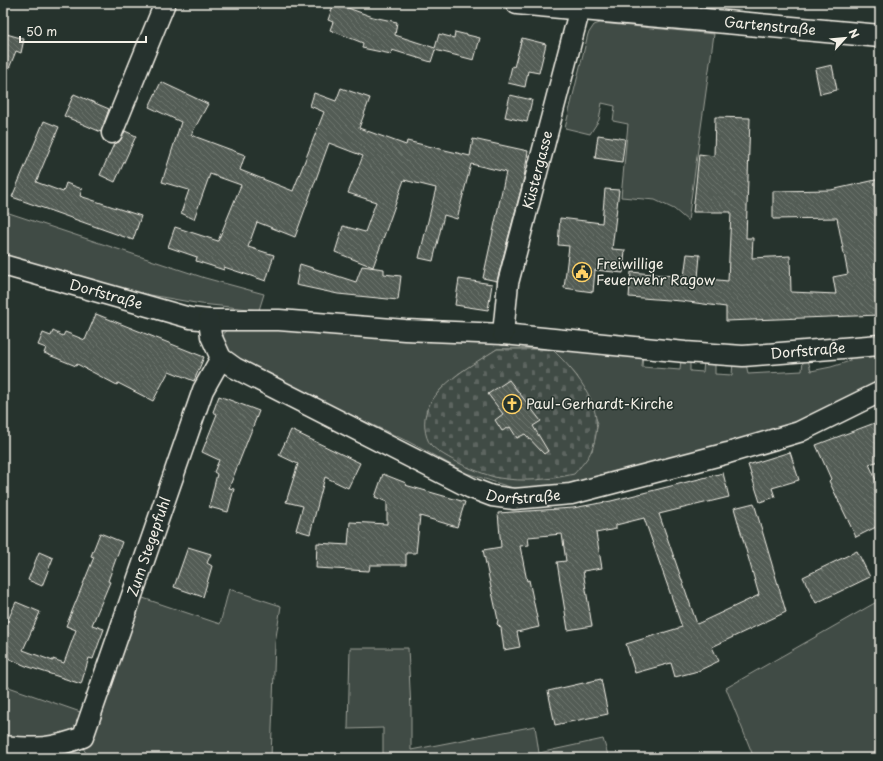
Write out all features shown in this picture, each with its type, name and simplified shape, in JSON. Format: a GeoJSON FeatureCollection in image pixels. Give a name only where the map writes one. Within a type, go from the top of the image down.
{"type":"FeatureCollection","features":[{"type":"Feature","properties":{"kind":"street"},"geometry":{"type":"LineString","coordinates":[[112,133],[165,3]]}},
{"type":"Feature","properties":{"kind":"street","name":"Gartenstraße"},"geometry":{"type":"LineString","coordinates":[[517,3],[880,36]]}},
{"type":"Feature","properties":{"kind":"street","name":"Küstergasse"},"geometry":{"type":"LineString","coordinates":[[502,334],[508,283],[580,8]]}},
{"type":"Feature","properties":{"kind":"street","name":"Dorfstraße"},"geometry":{"type":"LineString","coordinates":[[3,265],[190,318],[209,320],[279,320],[405,330],[502,334],[685,352],[743,356],[880,345]]}},
{"type":"Feature","properties":{"kind":"street"},"geometry":{"type":"LineString","coordinates":[[209,320],[211,336],[221,358]]}},
{"type":"Feature","properties":{"kind":"street","name":"Dorfstraße"},"geometry":{"type":"LineString","coordinates":[[221,358],[235,368],[471,488],[492,496],[514,499],[572,494],[728,453],[799,432],[880,392]]}},
{"type":"Feature","properties":{"kind":"street","name":"Zum Stegepfuhl"},"geometry":{"type":"LineString","coordinates":[[3,746],[35,749],[64,744],[83,737],[203,390],[221,358]]}},
{"type":"Feature","properties":{"kind":"green space"},"geometry":{"type":"Polygon","coordinates":[[[600,23],[714,34],[688,221],[674,209],[655,200],[621,197],[628,124],[613,121],[615,106],[602,103],[599,120],[590,134],[565,128],[588,34],[594,25],[600,23]]]}},
{"type":"Feature","properties":{"kind":"green space"},"geometry":{"type":"Polygon","coordinates":[[[3,211],[205,278],[264,294],[259,310],[201,304],[128,291],[3,258],[3,211]]]}},
{"type":"Feature","properties":{"kind":"green space"},"geometry":{"type":"Polygon","coordinates":[[[277,326],[643,354],[642,367],[680,370],[681,359],[690,360],[690,371],[703,372],[704,361],[715,362],[715,374],[732,375],[733,362],[746,363],[748,374],[802,371],[803,360],[808,360],[811,371],[850,361],[849,355],[880,351],[880,387],[797,426],[638,470],[544,489],[513,488],[466,473],[409,442],[231,359],[223,340],[224,333],[227,329],[277,326]],[[497,349],[458,374],[439,391],[426,411],[447,456],[470,468],[498,478],[592,451],[598,423],[577,376],[552,349],[497,349]]]}},
{"type":"Feature","properties":{"kind":"green space"},"geometry":{"type":"Polygon","coordinates":[[[497,349],[552,349],[581,382],[593,407],[596,421],[596,435],[589,456],[574,474],[536,480],[499,478],[453,460],[436,450],[429,442],[425,428],[425,418],[432,400],[439,391],[457,375],[497,349]]]}},
{"type":"Feature","properties":{"kind":"green space"},"geometry":{"type":"Polygon","coordinates":[[[229,589],[281,606],[275,643],[271,758],[85,758],[86,753],[83,748],[51,758],[24,758],[3,754],[3,685],[89,715],[134,595],[220,624],[229,589]]]}},
{"type":"Feature","properties":{"kind":"green space"},"geometry":{"type":"Polygon","coordinates":[[[880,600],[880,758],[754,758],[726,688],[880,600]]]}},
{"type":"Feature","properties":{"kind":"green space"},"geometry":{"type":"Polygon","coordinates":[[[350,648],[408,648],[411,750],[535,726],[539,753],[603,739],[609,758],[383,758],[383,728],[348,729],[350,648]]]}},
{"type":"Feature","properties":{"kind":"building"},"geometry":{"type":"Polygon","coordinates":[[[334,3],[373,17],[397,22],[395,35],[435,48],[439,34],[454,38],[455,32],[480,38],[474,60],[435,50],[431,62],[392,50],[391,54],[362,48],[363,43],[330,30],[333,22],[328,20],[334,3]]]}},
{"type":"Feature","properties":{"kind":"building"},"geometry":{"type":"Polygon","coordinates":[[[3,33],[24,39],[21,53],[16,51],[4,81],[3,33]]]}},
{"type":"Feature","properties":{"kind":"building"},"geometry":{"type":"Polygon","coordinates":[[[522,38],[546,44],[539,73],[528,71],[525,87],[508,83],[512,66],[514,67],[522,38]]]}},
{"type":"Feature","properties":{"kind":"building"},"geometry":{"type":"Polygon","coordinates":[[[832,65],[837,90],[820,94],[815,69],[832,65]]]}},
{"type":"Feature","properties":{"kind":"building"},"geometry":{"type":"Polygon","coordinates":[[[161,82],[208,104],[191,135],[245,155],[240,170],[293,191],[324,112],[310,106],[314,93],[336,101],[341,88],[370,98],[359,128],[406,145],[407,141],[470,156],[473,139],[528,151],[524,178],[497,281],[483,278],[506,172],[471,164],[457,219],[444,215],[433,261],[419,258],[436,188],[404,180],[373,267],[335,252],[343,226],[365,232],[376,202],[348,193],[363,156],[329,143],[295,237],[257,222],[248,247],[274,255],[266,281],[224,267],[224,270],[196,261],[197,257],[168,247],[175,227],[218,241],[241,185],[210,174],[194,219],[181,213],[189,190],[162,182],[181,122],[149,107],[161,82]]]}},
{"type":"Feature","properties":{"kind":"building"},"geometry":{"type":"Polygon","coordinates":[[[74,94],[109,109],[101,132],[64,116],[74,94]]]}},
{"type":"Feature","properties":{"kind":"building"},"geometry":{"type":"Polygon","coordinates":[[[510,95],[532,100],[527,122],[505,117],[510,95]]]}},
{"type":"Feature","properties":{"kind":"building"},"geometry":{"type":"Polygon","coordinates":[[[715,117],[750,118],[746,238],[753,238],[752,258],[790,256],[791,292],[836,294],[833,277],[848,274],[837,218],[773,219],[773,191],[831,190],[880,179],[880,315],[726,321],[726,307],[681,301],[629,297],[631,272],[684,277],[687,254],[700,255],[698,278],[728,281],[731,212],[693,212],[699,154],[714,156],[715,117]]]}},
{"type":"Feature","properties":{"kind":"building"},"geometry":{"type":"Polygon","coordinates":[[[44,121],[59,127],[36,182],[63,192],[66,183],[82,189],[80,196],[141,216],[133,240],[12,197],[44,121]]]}},
{"type":"Feature","properties":{"kind":"building"},"geometry":{"type":"Polygon","coordinates":[[[125,131],[136,136],[115,182],[100,175],[114,144],[119,142],[125,131]]]}},
{"type":"Feature","properties":{"kind":"building"},"geometry":{"type":"Polygon","coordinates":[[[598,135],[625,139],[622,162],[595,158],[598,135]]]}},
{"type":"Feature","properties":{"kind":"building"},"geometry":{"type":"Polygon","coordinates":[[[605,189],[619,190],[612,249],[625,250],[623,273],[595,270],[593,292],[564,288],[569,246],[558,245],[560,218],[602,223],[605,189]]]}},
{"type":"Feature","properties":{"kind":"building"},"geometry":{"type":"Polygon","coordinates":[[[300,264],[356,282],[362,266],[384,269],[384,274],[401,276],[398,300],[338,294],[296,285],[300,264]]]}},
{"type":"Feature","properties":{"kind":"building"},"geometry":{"type":"Polygon","coordinates":[[[459,279],[492,284],[488,310],[455,305],[459,279]]]}},
{"type":"Feature","properties":{"kind":"building"},"geometry":{"type":"Polygon","coordinates":[[[96,314],[204,357],[194,381],[169,371],[153,401],[118,383],[117,385],[77,364],[76,366],[44,353],[46,348],[38,345],[43,333],[51,336],[53,331],[63,336],[65,332],[85,340],[96,314]]]}},
{"type":"Feature","properties":{"kind":"building","name":"Paul-Gerhardt-Kirche"},"geometry":{"type":"Polygon","coordinates":[[[509,380],[541,421],[533,426],[548,451],[544,454],[525,434],[517,438],[510,427],[502,431],[495,420],[503,414],[488,394],[509,380]]]}},
{"type":"Feature","properties":{"kind":"building"},"geometry":{"type":"Polygon","coordinates":[[[219,396],[259,411],[229,488],[234,489],[228,512],[209,507],[217,474],[214,472],[219,460],[202,452],[217,414],[213,412],[219,396]]]}},
{"type":"Feature","properties":{"kind":"building"},"geometry":{"type":"Polygon","coordinates":[[[880,421],[880,461],[869,464],[880,489],[880,525],[856,537],[829,481],[831,479],[816,445],[880,421]]]}},
{"type":"Feature","properties":{"kind":"building"},"geometry":{"type":"Polygon","coordinates":[[[291,430],[360,463],[348,488],[325,477],[310,534],[296,530],[303,506],[286,502],[298,464],[279,455],[291,430]]]}},
{"type":"Feature","properties":{"kind":"building"},"geometry":{"type":"Polygon","coordinates":[[[790,452],[799,480],[772,488],[775,497],[760,502],[748,465],[790,452]]]}},
{"type":"Feature","properties":{"kind":"building"},"geometry":{"type":"Polygon","coordinates":[[[723,473],[729,497],[659,514],[697,624],[759,595],[734,508],[754,503],[786,612],[712,647],[719,661],[698,671],[675,677],[671,663],[635,673],[626,644],[682,627],[644,518],[616,525],[616,529],[596,533],[602,568],[583,571],[592,626],[568,630],[557,562],[566,561],[562,534],[528,537],[529,545],[520,546],[539,627],[517,632],[520,647],[504,650],[501,628],[497,624],[498,620],[483,550],[501,547],[498,513],[573,508],[611,501],[723,473]]]}},
{"type":"Feature","properties":{"kind":"building"},"geometry":{"type":"Polygon","coordinates":[[[383,474],[406,483],[405,485],[465,502],[457,527],[420,516],[416,553],[406,553],[406,565],[370,565],[369,571],[316,568],[317,543],[348,545],[350,522],[387,524],[387,502],[375,497],[383,474]]]}},
{"type":"Feature","properties":{"kind":"building"},"geometry":{"type":"Polygon","coordinates":[[[100,533],[122,542],[108,581],[110,582],[92,625],[104,629],[93,659],[89,658],[81,684],[26,666],[3,656],[3,631],[16,602],[40,612],[23,650],[53,661],[53,659],[64,663],[76,630],[66,626],[94,557],[91,556],[100,533]]]}},
{"type":"Feature","properties":{"kind":"building"},"geometry":{"type":"Polygon","coordinates":[[[188,547],[211,554],[207,563],[212,566],[203,597],[174,587],[188,547]]]}},
{"type":"Feature","properties":{"kind":"building"},"geometry":{"type":"Polygon","coordinates":[[[857,551],[870,577],[816,603],[803,577],[857,551]]]}},
{"type":"Feature","properties":{"kind":"building"},"geometry":{"type":"Polygon","coordinates":[[[39,552],[53,558],[42,586],[28,580],[39,552]]]}},
{"type":"Feature","properties":{"kind":"building"},"geometry":{"type":"Polygon","coordinates":[[[601,679],[608,714],[555,725],[548,691],[601,679]]]}},
{"type":"Feature","properties":{"kind":"place","name":"Freiwillige Feuerwehr Ragow"},"geometry":{"type":"Point","coordinates":[582,272]}},
{"type":"Feature","properties":{"kind":"place","name":"Paul-Gerhardt-Kirche"},"geometry":{"type":"Point","coordinates":[512,404]}}]}
